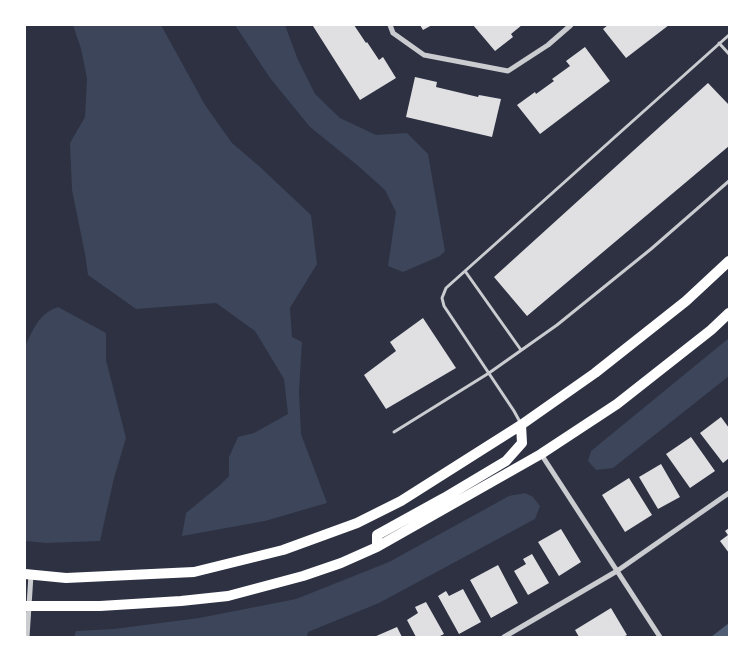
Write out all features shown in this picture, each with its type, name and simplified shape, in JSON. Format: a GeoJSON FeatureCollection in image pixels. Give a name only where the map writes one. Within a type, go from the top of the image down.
{"type":"FeatureCollection","features":[{"type":"Feature","properties":{"kind":"main road"},"geometry":{"type":"LineString","coordinates":[[28,575],[66,578],[194,572],[283,550],[357,523],[401,501],[521,425],[595,373],[686,301],[729,261]]}},
{"type":"Feature","properties":{"kind":"main road"},"geometry":{"type":"LineString","coordinates":[[27,606],[100,606],[228,596],[303,576],[341,563],[377,547],[541,454],[617,404],[711,330],[729,313]]}},
{"type":"Feature","properties":{"kind":"main road"},"geometry":{"type":"LineString","coordinates":[[377,547],[377,535],[506,461],[522,443],[521,425]]}},
{"type":"Feature","properties":{"kind":"street"},"geometry":{"type":"LineString","coordinates":[[390,25],[393,33],[424,55],[508,71],[548,45],[570,25]]}},
{"type":"Feature","properties":{"kind":"street"},"geometry":{"type":"LineString","coordinates":[[541,454],[660,637]]}},
{"type":"Feature","properties":{"kind":"street"},"geometry":{"type":"LineString","coordinates":[[504,637],[617,571],[729,493]]}},
{"type":"Feature","properties":{"kind":"street"},"geometry":{"type":"LineString","coordinates":[[27,637],[28,575]]}},
{"type":"Feature","properties":{"kind":"lane"},"geometry":{"type":"LineString","coordinates":[[521,425],[514,411],[444,306],[442,298],[446,288],[729,34]]}},
{"type":"Feature","properties":{"kind":"lane"},"geometry":{"type":"LineString","coordinates":[[720,43],[729,54]]}},
{"type":"Feature","properties":{"kind":"lane"},"geometry":{"type":"LineString","coordinates":[[394,432],[489,373],[563,320],[652,249],[729,181]]}},
{"type":"Feature","properties":{"kind":"lane"},"geometry":{"type":"LineString","coordinates":[[465,271],[521,350]]}},
{"type":"Feature","properties":{"kind":"shaded area"},"geometry":{"type":"Polygon","coordinates":[[[73,25],[161,25],[205,105],[232,143],[311,215],[317,264],[290,308],[292,337],[302,342],[299,391],[301,434],[327,503],[265,521],[182,536],[186,513],[229,476],[229,457],[238,437],[254,433],[288,414],[284,379],[255,331],[216,303],[136,309],[88,275],[72,190],[70,143],[85,117],[87,78],[81,49],[73,25]]]}},
{"type":"Feature","properties":{"kind":"shaded area"},"geometry":{"type":"Polygon","coordinates":[[[235,25],[285,25],[298,60],[315,94],[340,118],[376,135],[407,133],[428,154],[445,251],[440,256],[403,272],[388,266],[396,212],[385,190],[310,127],[270,78],[235,25]]]}},
{"type":"Feature","properties":{"kind":"shaded area"},"geometry":{"type":"Polygon","coordinates":[[[58,307],[106,333],[106,360],[126,438],[114,478],[100,541],[47,543],[25,541],[25,346],[41,318],[58,307]]]}},
{"type":"Feature","properties":{"kind":"shaded area"},"geometry":{"type":"Polygon","coordinates":[[[729,338],[729,376],[613,468],[596,470],[588,461],[591,451],[729,338]]]}},
{"type":"Feature","properties":{"kind":"shaded area"},"geometry":{"type":"Polygon","coordinates":[[[525,493],[533,497],[540,506],[535,519],[379,603],[308,632],[307,637],[74,637],[76,631],[114,629],[199,618],[296,599],[389,562],[509,496],[525,493]]]}},
{"type":"Feature","properties":{"kind":"shaded area"},"geometry":{"type":"Polygon","coordinates":[[[729,623],[729,637],[711,637],[729,623]]]}},
{"type":"Feature","properties":{"kind":"building"},"geometry":{"type":"Polygon","coordinates":[[[314,25],[354,25],[379,60],[383,57],[396,78],[360,100],[314,25]]]}},
{"type":"Feature","properties":{"kind":"building"},"geometry":{"type":"Polygon","coordinates":[[[420,25],[432,25],[423,30],[420,25]]]}},
{"type":"Feature","properties":{"kind":"building"},"geometry":{"type":"Polygon","coordinates":[[[473,25],[522,25],[511,34],[513,37],[495,51],[473,25]]]}},
{"type":"Feature","properties":{"kind":"building"},"geometry":{"type":"Polygon","coordinates":[[[608,25],[669,25],[626,58],[603,29],[608,25]]]}},
{"type":"Feature","properties":{"kind":"building"},"geometry":{"type":"Polygon","coordinates":[[[585,47],[610,81],[540,134],[517,105],[554,81],[552,79],[570,66],[566,61],[585,47]]]}},
{"type":"Feature","properties":{"kind":"building"},"geometry":{"type":"Polygon","coordinates":[[[415,77],[437,82],[436,87],[478,97],[479,95],[501,99],[492,137],[406,117],[415,77]]]}},
{"type":"Feature","properties":{"kind":"building"},"geometry":{"type":"Polygon","coordinates":[[[708,83],[729,105],[729,146],[527,316],[494,277],[708,83]]]}},
{"type":"Feature","properties":{"kind":"building"},"geometry":{"type":"Polygon","coordinates":[[[423,318],[456,368],[386,409],[364,375],[396,351],[390,342],[423,318]]]}},
{"type":"Feature","properties":{"kind":"building"},"geometry":{"type":"Polygon","coordinates":[[[721,417],[729,428],[729,458],[723,463],[700,433],[721,417]]]}},
{"type":"Feature","properties":{"kind":"building"},"geometry":{"type":"Polygon","coordinates":[[[691,437],[715,471],[690,488],[666,454],[691,437]]]}},
{"type":"Feature","properties":{"kind":"building"},"geometry":{"type":"Polygon","coordinates":[[[661,464],[680,497],[658,509],[639,477],[661,464]]]}},
{"type":"Feature","properties":{"kind":"building"},"geometry":{"type":"Polygon","coordinates":[[[629,478],[652,515],[625,532],[602,495],[629,478]]]}},
{"type":"Feature","properties":{"kind":"building"},"geometry":{"type":"Polygon","coordinates":[[[729,528],[729,553],[720,541],[728,535],[725,531],[729,528]]]}},
{"type":"Feature","properties":{"kind":"building"},"geometry":{"type":"Polygon","coordinates":[[[561,529],[581,562],[559,576],[538,542],[561,529]]]}},
{"type":"Feature","properties":{"kind":"building"},"geometry":{"type":"Polygon","coordinates":[[[532,554],[549,583],[528,595],[514,571],[526,564],[523,559],[532,554]]]}},
{"type":"Feature","properties":{"kind":"building"},"geometry":{"type":"Polygon","coordinates":[[[498,565],[518,603],[491,618],[470,580],[498,565]]]}},
{"type":"Feature","properties":{"kind":"building"},"geometry":{"type":"Polygon","coordinates":[[[463,589],[481,622],[459,634],[438,596],[446,591],[449,596],[463,589]]]}},
{"type":"Feature","properties":{"kind":"building"},"geometry":{"type":"Polygon","coordinates":[[[426,602],[444,634],[438,637],[416,637],[407,620],[418,613],[415,607],[426,602]]]}},
{"type":"Feature","properties":{"kind":"building"},"geometry":{"type":"Polygon","coordinates":[[[611,608],[627,635],[623,637],[579,637],[575,630],[611,608]]]}},
{"type":"Feature","properties":{"kind":"building"},"geometry":{"type":"Polygon","coordinates":[[[397,627],[402,637],[374,637],[397,627]]]}}]}
